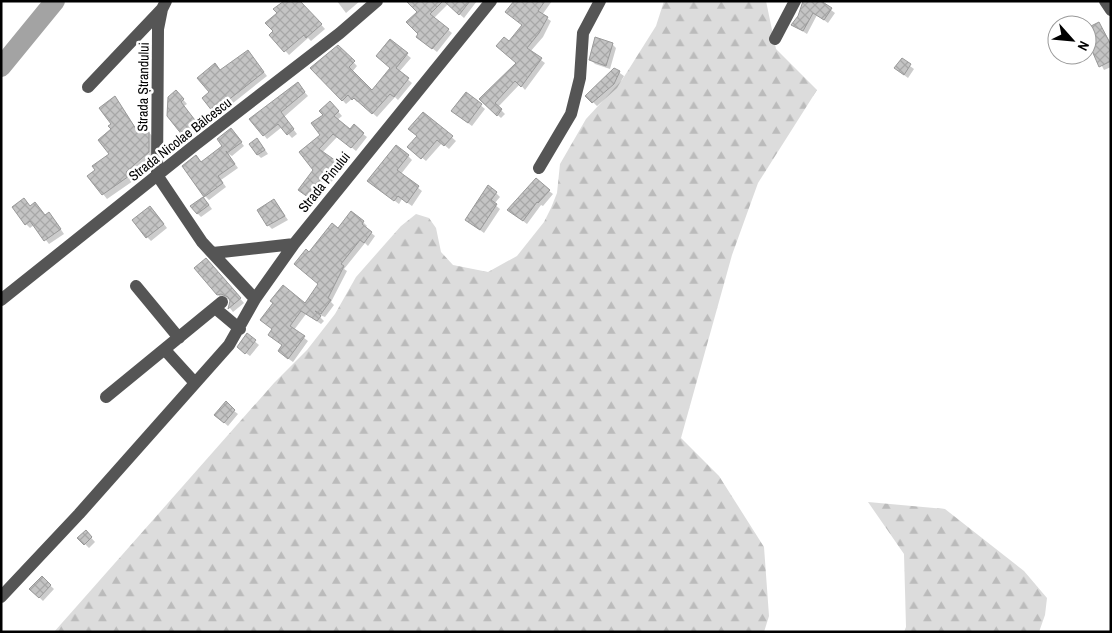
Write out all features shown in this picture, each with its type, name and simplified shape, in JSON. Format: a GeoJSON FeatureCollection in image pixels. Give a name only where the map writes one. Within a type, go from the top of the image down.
{"type":"FeatureCollection","features":[{"type":"Feature","properties":{"kind":"street","name":"Strada Nicolae Bălcescu"},"geometry":{"type":"LineString","coordinates":[[1,300],[157,175],[340,34],[377,1]]}},
{"type":"Feature","properties":{"kind":"street","name":"Strada Pinului"},"geometry":{"type":"LineString","coordinates":[[1,597],[85,507],[223,352],[240,329],[255,299],[294,244],[491,1]]}},
{"type":"Feature","properties":{"kind":"street"},"geometry":{"type":"LineString","coordinates":[[539,168],[572,114],[580,78],[582,33],[600,1]]}},
{"type":"Feature","properties":{"kind":"street"},"geometry":{"type":"LineString","coordinates":[[775,40],[795,1]]}},
{"type":"Feature","properties":{"kind":"street"},"geometry":{"type":"LineString","coordinates":[[1105,1],[1111,10]]}},
{"type":"Feature","properties":{"kind":"street","name":"Strada Ștrandului"},"geometry":{"type":"LineString","coordinates":[[157,175],[158,29],[164,5]]}},
{"type":"Feature","properties":{"kind":"street"},"geometry":{"type":"LineString","coordinates":[[88,88],[164,5]]}},
{"type":"Feature","properties":{"kind":"street"},"geometry":{"type":"LineString","coordinates":[[157,175],[192,228],[255,299]]}},
{"type":"Feature","properties":{"kind":"street"},"geometry":{"type":"LineString","coordinates":[[214,254],[294,244]]}},
{"type":"Feature","properties":{"kind":"street"},"geometry":{"type":"LineString","coordinates":[[136,286],[179,338]]}},
{"type":"Feature","properties":{"kind":"street"},"geometry":{"type":"LineString","coordinates":[[106,398],[219,305],[240,329]]}},
{"type":"Feature","properties":{"kind":"street"},"geometry":{"type":"LineString","coordinates":[[165,350],[195,383]]}},
{"type":"Feature","properties":{"kind":"green space"},"geometry":{"type":"Polygon","coordinates":[[[664,1],[766,1],[776,49],[817,90],[758,183],[732,255],[681,438],[719,476],[764,547],[769,616],[764,632],[54,632],[274,383],[307,350],[335,314],[356,277],[401,226],[416,214],[429,218],[436,228],[441,252],[453,265],[488,272],[517,256],[544,222],[551,208],[557,193],[560,164],[586,119],[622,80],[656,26],[664,1]]]}},
{"type":"Feature","properties":{"kind":"green space"},"geometry":{"type":"Polygon","coordinates":[[[868,502],[945,509],[1024,571],[1047,598],[1045,615],[1039,632],[904,632],[906,627],[904,554],[868,502]]]}},
{"type":"Feature","properties":{"kind":"building"},"geometry":{"type":"Polygon","coordinates":[[[284,1],[300,1],[322,24],[306,38],[304,35],[284,52],[269,35],[273,31],[265,23],[277,13],[273,9],[284,1]]]}},
{"type":"Feature","properties":{"kind":"building"},"geometry":{"type":"Polygon","coordinates":[[[406,1],[443,1],[430,14],[449,29],[432,49],[416,37],[418,34],[406,22],[417,12],[406,1]]]}},
{"type":"Feature","properties":{"kind":"building"},"geometry":{"type":"Polygon","coordinates":[[[444,1],[470,1],[459,15],[444,1]]]}},
{"type":"Feature","properties":{"kind":"building"},"geometry":{"type":"Polygon","coordinates":[[[514,1],[545,1],[538,11],[548,17],[539,33],[527,48],[542,58],[521,87],[515,81],[495,103],[502,109],[497,116],[479,99],[516,63],[496,46],[504,37],[509,41],[522,25],[505,12],[514,1]]]}},
{"type":"Feature","properties":{"kind":"building"},"geometry":{"type":"Polygon","coordinates":[[[803,1],[821,1],[832,8],[824,20],[813,13],[803,31],[791,25],[798,16],[803,1]]]}},
{"type":"Feature","properties":{"kind":"building"},"geometry":{"type":"Polygon","coordinates":[[[1099,22],[1111,45],[1111,61],[1099,67],[1097,62],[1097,23],[1099,22]]]}},
{"type":"Feature","properties":{"kind":"building"},"geometry":{"type":"Polygon","coordinates":[[[595,37],[613,43],[606,66],[589,60],[595,37]]]}},
{"type":"Feature","properties":{"kind":"building"},"geometry":{"type":"Polygon","coordinates":[[[390,39],[408,53],[396,68],[409,78],[394,97],[390,94],[372,114],[348,95],[342,101],[310,68],[338,45],[355,61],[349,67],[372,90],[390,68],[376,56],[390,39]]]}},
{"type":"Feature","properties":{"kind":"building"},"geometry":{"type":"Polygon","coordinates":[[[248,50],[264,72],[213,112],[202,98],[209,92],[197,78],[215,63],[220,70],[248,50]]]}},
{"type":"Feature","properties":{"kind":"building"},"geometry":{"type":"Polygon","coordinates":[[[902,58],[911,64],[904,75],[894,68],[902,58]]]}},
{"type":"Feature","properties":{"kind":"building"},"geometry":{"type":"Polygon","coordinates":[[[614,68],[620,71],[614,84],[592,103],[585,96],[614,68]]]}},
{"type":"Feature","properties":{"kind":"building"},"geometry":{"type":"Polygon","coordinates":[[[298,82],[305,92],[281,112],[294,129],[287,135],[278,124],[263,136],[249,119],[298,82]]]}},
{"type":"Feature","properties":{"kind":"building"},"geometry":{"type":"Polygon","coordinates":[[[176,90],[184,99],[181,102],[198,124],[183,136],[167,116],[168,97],[176,90]]]}},
{"type":"Feature","properties":{"kind":"building"},"geometry":{"type":"Polygon","coordinates":[[[466,92],[482,104],[468,123],[451,111],[466,92]]]}},
{"type":"Feature","properties":{"kind":"building"},"geometry":{"type":"Polygon","coordinates":[[[115,96],[136,129],[143,124],[149,132],[149,152],[126,172],[129,176],[102,195],[87,176],[95,170],[92,166],[109,154],[98,140],[111,129],[108,126],[111,124],[99,108],[115,96]]]}},
{"type":"Feature","properties":{"kind":"building"},"geometry":{"type":"Polygon","coordinates":[[[330,101],[339,111],[334,116],[350,129],[354,124],[364,133],[351,148],[333,134],[319,149],[339,163],[312,200],[298,190],[313,170],[299,152],[320,135],[311,123],[323,115],[319,111],[330,101]]]}},
{"type":"Feature","properties":{"kind":"building"},"geometry":{"type":"Polygon","coordinates":[[[423,112],[453,136],[444,146],[437,140],[421,159],[407,147],[417,136],[408,129],[423,112]]]}},
{"type":"Feature","properties":{"kind":"building"},"geometry":{"type":"Polygon","coordinates":[[[231,128],[242,142],[227,153],[235,164],[218,176],[223,183],[204,197],[182,166],[196,155],[201,162],[222,146],[217,139],[231,128]]]}},
{"type":"Feature","properties":{"kind":"building"},"geometry":{"type":"Polygon","coordinates":[[[257,138],[265,150],[257,155],[249,144],[257,138]]]}},
{"type":"Feature","properties":{"kind":"building"},"geometry":{"type":"Polygon","coordinates":[[[396,145],[409,155],[397,170],[419,186],[407,203],[398,196],[394,201],[367,181],[396,145]]]}},
{"type":"Feature","properties":{"kind":"building"},"geometry":{"type":"Polygon","coordinates":[[[536,178],[550,190],[537,202],[523,221],[507,210],[536,178]]]}},
{"type":"Feature","properties":{"kind":"building"},"geometry":{"type":"Polygon","coordinates":[[[488,185],[497,192],[491,200],[497,204],[480,230],[465,220],[488,185]]]}},
{"type":"Feature","properties":{"kind":"building"},"geometry":{"type":"Polygon","coordinates":[[[203,197],[209,205],[197,214],[190,206],[203,197]]]}},
{"type":"Feature","properties":{"kind":"building"},"geometry":{"type":"Polygon","coordinates":[[[24,198],[30,206],[35,202],[45,215],[49,212],[61,229],[44,241],[30,221],[25,225],[12,207],[24,198]]]}},
{"type":"Feature","properties":{"kind":"building"},"geometry":{"type":"Polygon","coordinates":[[[274,199],[285,216],[267,226],[257,210],[274,199]]]}},
{"type":"Feature","properties":{"kind":"building"},"geometry":{"type":"Polygon","coordinates":[[[150,206],[164,224],[146,238],[132,220],[150,206]]]}},
{"type":"Feature","properties":{"kind":"building"},"geometry":{"type":"Polygon","coordinates":[[[351,211],[364,221],[362,224],[372,232],[364,243],[360,240],[341,264],[344,266],[328,298],[331,300],[321,314],[315,311],[321,316],[317,321],[301,311],[290,326],[305,336],[288,359],[278,351],[282,345],[268,335],[272,329],[260,320],[273,303],[270,301],[283,285],[305,303],[318,284],[294,264],[306,249],[309,252],[332,223],[338,228],[351,211]]]}},
{"type":"Feature","properties":{"kind":"building"},"geometry":{"type":"Polygon","coordinates":[[[206,258],[241,298],[228,309],[230,301],[228,297],[221,294],[217,295],[194,268],[206,258]]]}},
{"type":"Feature","properties":{"kind":"building"},"geometry":{"type":"Polygon","coordinates":[[[247,333],[256,340],[245,354],[237,347],[247,333]]]}},
{"type":"Feature","properties":{"kind":"building"},"geometry":{"type":"Polygon","coordinates":[[[226,401],[235,410],[224,423],[214,415],[226,401]]]}},
{"type":"Feature","properties":{"kind":"building"},"geometry":{"type":"Polygon","coordinates":[[[86,530],[92,537],[84,545],[77,538],[86,530]]]}},
{"type":"Feature","properties":{"kind":"building"},"geometry":{"type":"Polygon","coordinates":[[[42,576],[51,585],[39,598],[29,589],[42,576]]]}},
{"type":"Feature","properties":{"kind":"waterway"},"geometry":{"type":"LineString","coordinates":[[1,67],[55,1]]}}]}
